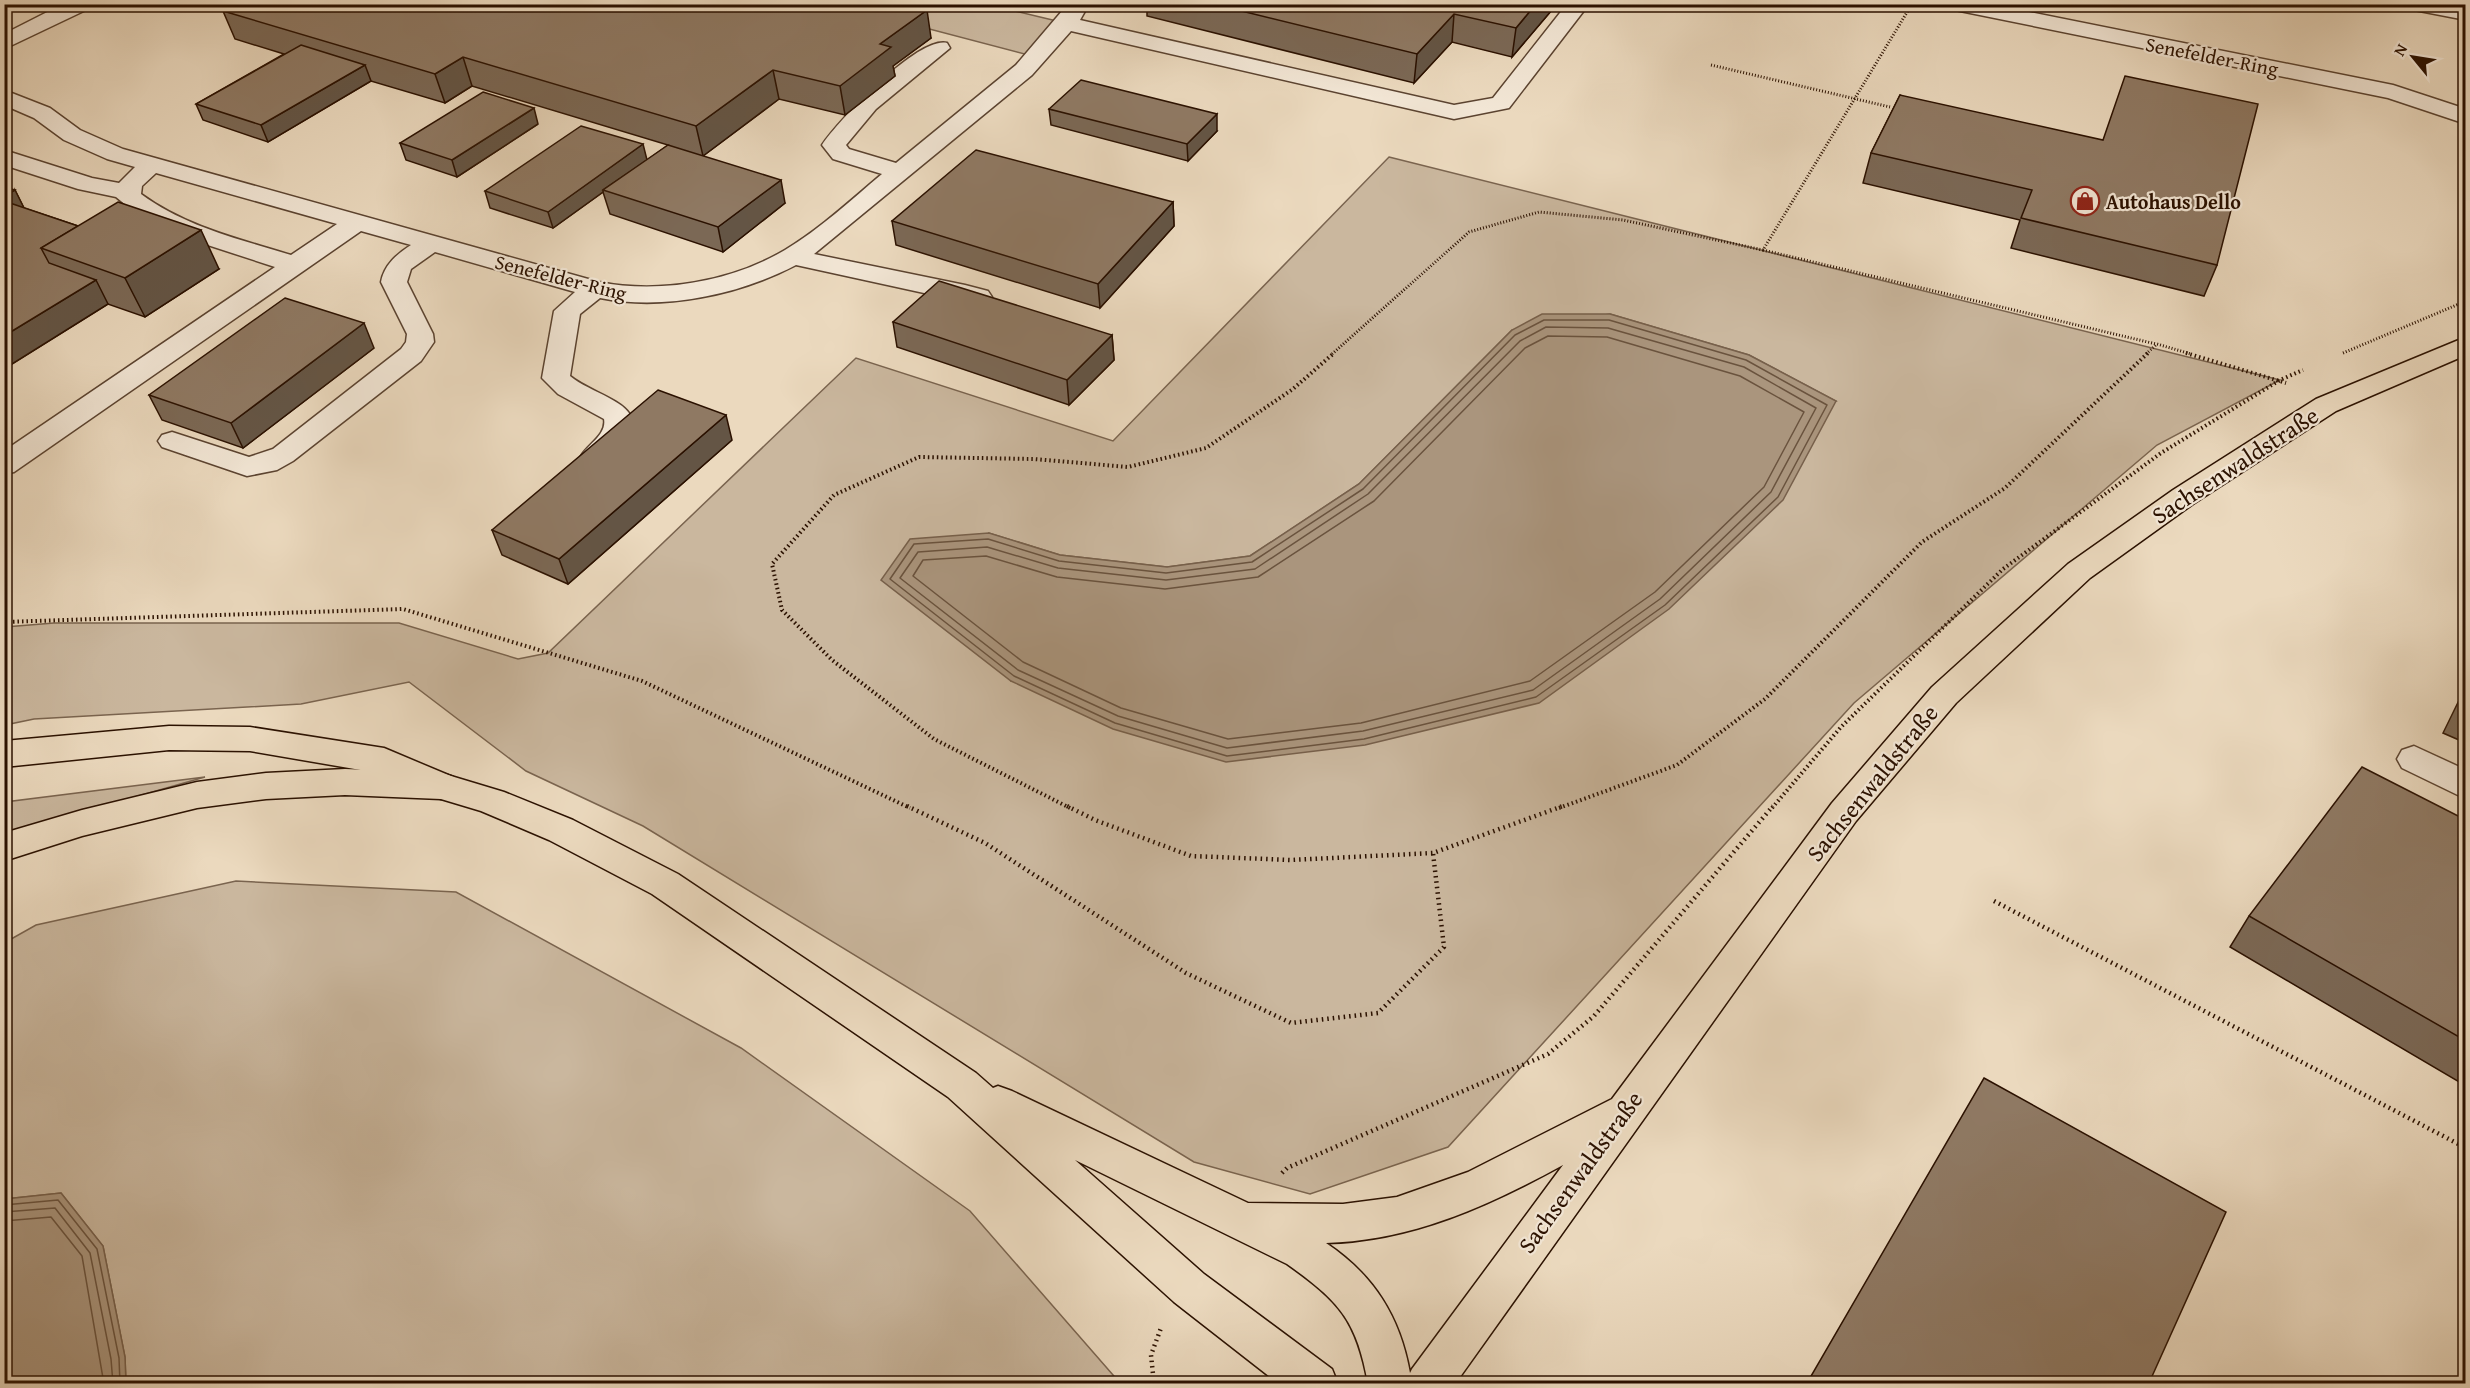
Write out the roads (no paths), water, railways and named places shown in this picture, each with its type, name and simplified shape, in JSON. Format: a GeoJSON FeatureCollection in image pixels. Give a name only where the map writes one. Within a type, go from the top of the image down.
{"type":"FeatureCollection","features":[{"type":"Feature","properties":{"kind":"main road","name":"Sachsenwaldstraße"},"geometry":{"type":"LineString","coordinates":[[1428,1383],[1844,812],[1944,695],[2079,571],[2183,496],[2326,405],[2466,345]]}},
{"type":"Feature","properties":{"kind":"main road"},"geometry":{"type":"LineString","coordinates":[[4,754],[169,738],[250,739],[384,761],[441,786],[492,801],[561,830],[665,884],[962,1085],[1189,1288],[1316,1383]]}},
{"type":"Feature","properties":{"kind":"main road"},"geometry":{"type":"LineString","coordinates":[[4,847],[82,823],[197,795],[266,786],[345,782],[441,786]]}},
{"type":"Feature","properties":{"kind":"main road"},"geometry":{"type":"LineString","coordinates":[[962,1085],[1302,1250],[1333,1270],[1373,1318],[1385,1346],[1390,1383]]}},
{"type":"Feature","properties":{"kind":"main road"},"geometry":{"type":"LineString","coordinates":[[1242,1221],[1343,1223],[1396,1216],[1454,1196],[1510,1172],[1624,1111]]}},
{"type":"Feature","properties":{"kind":"street"},"geometry":{"type":"LineString","coordinates":[[4,43],[80,4]]}},
{"type":"Feature","properties":{"kind":"street"},"geometry":{"type":"LineString","coordinates":[[1072,14],[1454,112],[1501,103],[1579,4]]}},
{"type":"Feature","properties":{"kind":"street","name":"Senefelder-Ring"},"geometry":{"type":"LineString","coordinates":[[1955,4],[1992,8],[2393,92],[2466,117]]}},
{"type":"Feature","properties":{"kind":"street"},"geometry":{"type":"LineString","coordinates":[[2417,4],[2466,14]]}},
{"type":"Feature","properties":{"kind":"street","name":"Senefelder-Ring"},"geometry":{"type":"LineString","coordinates":[[4,97],[42,113],[72,135],[114,154],[595,289],[625,295],[662,294],[714,286],[772,267],[816,241],[1024,70],[1072,14]]}},
{"type":"Feature","properties":{"kind":"street"},"geometry":{"type":"LineString","coordinates":[[900,172],[841,154],[834,145],[844,129],[866,108],[939,48]]}},
{"type":"Feature","properties":{"kind":"street"},"geometry":{"type":"LineString","coordinates":[[4,157],[87,184],[129,192]]}},
{"type":"Feature","properties":{"kind":"street"},"geometry":{"type":"LineString","coordinates":[[152,164],[130,184],[128,196],[143,209],[174,225],[295,265]]}},
{"type":"Feature","properties":{"kind":"street"},"geometry":{"type":"LineString","coordinates":[[4,465],[357,222]]}},
{"type":"Feature","properties":{"kind":"street"},"geometry":{"type":"LineString","coordinates":[[172,441],[247,467],[267,463],[284,455],[411,356],[420,342],[420,334],[394,282],[394,274],[400,266],[431,243]]}},
{"type":"Feature","properties":{"kind":"street"},"geometry":{"type":"LineString","coordinates":[[793,256],[825,266],[944,285],[999,303]]}},
{"type":"Feature","properties":{"kind":"street"},"geometry":{"type":"LineString","coordinates":[[572,475],[615,440],[620,425],[616,413],[608,406],[564,388],[556,378],[567,311],[595,289]]}},
{"type":"Feature","properties":{"kind":"street"},"geometry":{"type":"LineString","coordinates":[[2414,759],[2466,786]]}},
{"type":"Feature","properties":{"kind":"water"},"geometry":{"type":"Polygon","coordinates":[[[1542,314],[1610,314],[1749,355],[1836,401],[1783,500],[1669,609],[1539,703],[1365,745],[1226,762],[1113,729],[1011,681],[881,580],[910,539],[989,533],[1060,555],[1167,567],[1250,556],[1359,484],[1512,330],[1542,314]]]}},
{"type":"Feature","properties":{"kind":"water"},"geometry":{"type":"Polygon","coordinates":[[[61,1193],[103,1246],[125,1357],[126,1383],[5,1383],[5,1199],[61,1193]]]}},
{"type":"Feature","properties":{"kind":"place","name":"Autohaus Dello"},"geometry":{"type":"Point","coordinates":[2085,201]}}]}
